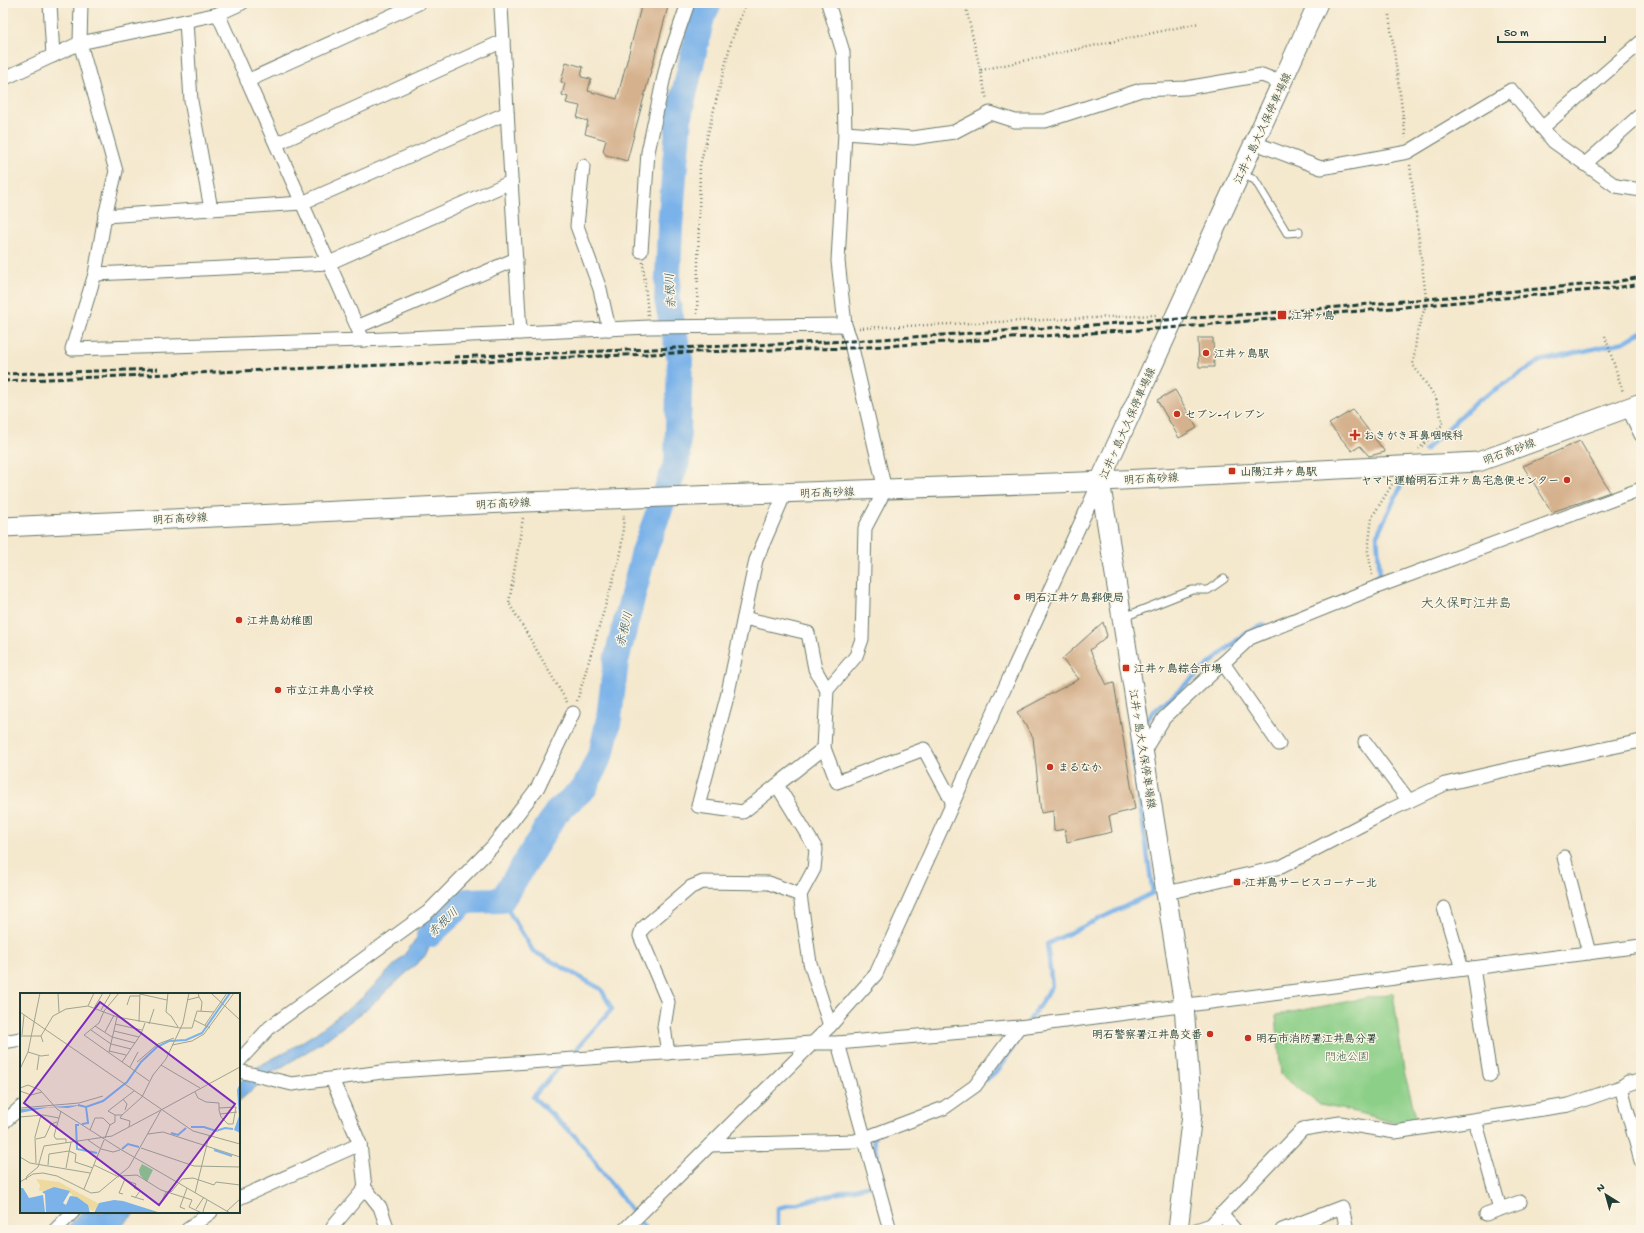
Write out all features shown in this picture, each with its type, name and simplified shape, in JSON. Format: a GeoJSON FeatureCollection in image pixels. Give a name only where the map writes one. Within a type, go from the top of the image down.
{"type":"FeatureCollection","features":[{"type":"Feature","properties":{"kind":"main road","name":"江井ヶ島大久保停車場線"},"geometry":{"type":"LineString","coordinates":[[1178,1230],[1192,1114],[1184,1005],[1100,481],[1175,314],[1256,143],[1318,3]]}},
{"type":"Feature","properties":{"kind":"main road","name":"明石高砂線"},"geometry":{"type":"LineString","coordinates":[[3,527],[525,502],[1100,481],[1478,462],[1634,405]]}},
{"type":"Feature","properties":{"kind":"street"},"geometry":{"type":"LineString","coordinates":[[50,3],[53,56]]}},
{"type":"Feature","properties":{"kind":"street"},"geometry":{"type":"LineString","coordinates":[[81,3],[80,43],[116,171],[105,216],[95,274],[72,349],[363,340],[649,327],[845,325]]}},
{"type":"Feature","properties":{"kind":"street"},"geometry":{"type":"LineString","coordinates":[[3,79],[80,43],[218,14],[242,3]]}},
{"type":"Feature","properties":{"kind":"street"},"geometry":{"type":"LineString","coordinates":[[247,80],[419,3]]}},
{"type":"Feature","properties":{"kind":"street"},"geometry":{"type":"LineString","coordinates":[[500,3],[520,333]]}},
{"type":"Feature","properties":{"kind":"street"},"geometry":{"type":"LineString","coordinates":[[641,251],[648,152],[666,67],[688,3]]}},
{"type":"Feature","properties":{"kind":"street"},"geometry":{"type":"LineString","coordinates":[[827,690],[856,656],[862,639],[865,528],[885,490],[851,340],[845,325],[838,261],[845,133],[843,52],[828,3]]}},
{"type":"Feature","properties":{"kind":"street"},"geometry":{"type":"LineString","coordinates":[[218,14],[363,340]]}},
{"type":"Feature","properties":{"kind":"street"},"geometry":{"type":"LineString","coordinates":[[186,21],[191,101],[211,209]]}},
{"type":"Feature","properties":{"kind":"street"},"geometry":{"type":"LineString","coordinates":[[276,144],[503,41]]}},
{"type":"Feature","properties":{"kind":"street"},"geometry":{"type":"LineString","coordinates":[[1542,128],[1641,42]]}},
{"type":"Feature","properties":{"kind":"street"},"geometry":{"type":"LineString","coordinates":[[845,133],[913,138],[954,132],[990,113],[1015,121],[1046,121],[1141,90],[1186,88],[1262,75],[1282,83]]}},
{"type":"Feature","properties":{"kind":"street"},"geometry":{"type":"LineString","coordinates":[[1256,143],[1321,168],[1408,152],[1511,90],[1554,142],[1616,186],[1641,190]]}},
{"type":"Feature","properties":{"kind":"street"},"geometry":{"type":"LineString","coordinates":[[105,216],[302,203],[507,113]]}},
{"type":"Feature","properties":{"kind":"street"},"geometry":{"type":"LineString","coordinates":[[1585,164],[1641,114]]}},
{"type":"Feature","properties":{"kind":"street"},"geometry":{"type":"LineString","coordinates":[[583,166],[577,226],[600,289],[609,329]]}},
{"type":"Feature","properties":{"kind":"street"},"geometry":{"type":"LineString","coordinates":[[95,274],[329,263],[511,182]]}},
{"type":"Feature","properties":{"kind":"street"},"geometry":{"type":"LineString","coordinates":[[357,327],[516,259]]}},
{"type":"Feature","properties":{"kind":"street"},"geometry":{"type":"LineString","coordinates":[[1634,405],[1641,435]]}},
{"type":"Feature","properties":{"kind":"street"},"geometry":{"type":"LineString","coordinates":[[624,1230],[830,1026],[876,974],[1100,481]]}},
{"type":"Feature","properties":{"kind":"street"},"geometry":{"type":"LineString","coordinates":[[1143,752],[1164,718],[1250,638],[1374,588],[1641,489]]}},
{"type":"Feature","properties":{"kind":"street"},"geometry":{"type":"LineString","coordinates":[[785,493],[756,560],[727,697],[698,806],[743,812],[824,748]]}},
{"type":"Feature","properties":{"kind":"street"},"geometry":{"type":"LineString","coordinates":[[744,618],[808,633],[815,669],[827,690],[824,748],[837,782],[924,749],[953,803]]}},
{"type":"Feature","properties":{"kind":"street"},"geometry":{"type":"LineString","coordinates":[[1223,663],[1279,744]]}},
{"type":"Feature","properties":{"kind":"street"},"geometry":{"type":"LineString","coordinates":[[240,1060],[270,1026],[428,912],[493,846],[538,787],[573,713]]}},
{"type":"Feature","properties":{"kind":"street"},"geometry":{"type":"LineString","coordinates":[[1166,893],[1281,867],[1445,784],[1641,741]]}},
{"type":"Feature","properties":{"kind":"street"},"geometry":{"type":"LineString","coordinates":[[1366,742],[1409,801]]}},
{"type":"Feature","properties":{"kind":"street"},"geometry":{"type":"LineString","coordinates":[[777,785],[816,849],[814,869],[800,895],[810,963],[830,1026]]}},
{"type":"Feature","properties":{"kind":"street"},"geometry":{"type":"LineString","coordinates":[[1564,857],[1589,953]]}},
{"type":"Feature","properties":{"kind":"street"},"geometry":{"type":"LineString","coordinates":[[668,1052],[664,1027],[668,1002],[640,936],[642,928],[691,886],[703,882],[769,883],[800,895]]}},
{"type":"Feature","properties":{"kind":"street"},"geometry":{"type":"LineString","coordinates":[[1444,908],[1468,969],[1490,1075]]}},
{"type":"Feature","properties":{"kind":"street"},"geometry":{"type":"LineString","coordinates":[[240,1071],[292,1084],[382,1072],[668,1052],[812,1043],[838,1043],[1019,1027],[1641,946]]}},
{"type":"Feature","properties":{"kind":"street"},"geometry":{"type":"LineString","coordinates":[[710,1145],[855,1141],[944,1108],[975,1086],[1019,1027]]}},
{"type":"Feature","properties":{"kind":"street"},"geometry":{"type":"LineString","coordinates":[[3,1042],[20,1038]]}},
{"type":"Feature","properties":{"kind":"street"},"geometry":{"type":"LineString","coordinates":[[838,1043],[890,1230]]}},
{"type":"Feature","properties":{"kind":"street"},"geometry":{"type":"LineString","coordinates":[[1621,1087],[1641,1073]]}},
{"type":"Feature","properties":{"kind":"street"},"geometry":{"type":"LineString","coordinates":[[332,1079],[360,1144],[365,1188],[380,1207],[388,1230]]}},
{"type":"Feature","properties":{"kind":"street"},"geometry":{"type":"LineString","coordinates":[[1196,1230],[1210,1225],[1222,1214],[1303,1129],[1340,1123],[1395,1132],[1569,1105],[1641,1080]]}},
{"type":"Feature","properties":{"kind":"street"},"geometry":{"type":"LineString","coordinates":[[1621,1087],[1641,1161]]}},
{"type":"Feature","properties":{"kind":"street"},"geometry":{"type":"LineString","coordinates":[[3,1123],[20,1108]]}},
{"type":"Feature","properties":{"kind":"street"},"geometry":{"type":"LineString","coordinates":[[1475,1120],[1500,1209]]}},
{"type":"Feature","properties":{"kind":"street"},"geometry":{"type":"LineString","coordinates":[[240,1198],[360,1144]]}},
{"type":"Feature","properties":{"kind":"street"},"geometry":{"type":"LineString","coordinates":[[332,1230],[333,1226],[365,1188]]}},
{"type":"Feature","properties":{"kind":"street"},"geometry":{"type":"LineString","coordinates":[[1486,1214],[1520,1202]]}},
{"type":"Feature","properties":{"kind":"street"},"geometry":{"type":"LineString","coordinates":[[1282,1230],[1342,1207],[1347,1230]]}},
{"type":"Feature","properties":{"kind":"street"},"geometry":{"type":"LineString","coordinates":[[55,1230],[72,1213]]}},
{"type":"Feature","properties":{"kind":"street"},"geometry":{"type":"LineString","coordinates":[[186,1230],[199,1226],[210,1213]]}},
{"type":"Feature","properties":{"kind":"street"},"geometry":{"type":"LineString","coordinates":[[1222,1214],[1235,1230]]}},
{"type":"Feature","properties":{"kind":"lane"},"geometry":{"type":"LineString","coordinates":[[1241,174],[1255,180],[1286,233],[1299,232]]}},
{"type":"Feature","properties":{"kind":"lane"},"geometry":{"type":"LineString","coordinates":[[1122,618],[1192,590],[1208,590],[1224,579]]}},
{"type":"Feature","properties":{"kind":"path"},"geometry":{"type":"LineString","coordinates":[[696,326],[700,165],[731,42],[746,3]]}},
{"type":"Feature","properties":{"kind":"path"},"geometry":{"type":"LineString","coordinates":[[965,3],[990,113]]}},
{"type":"Feature","properties":{"kind":"path"},"geometry":{"type":"LineString","coordinates":[[1374,588],[1368,551],[1372,517],[1410,457],[1443,424],[1436,398],[1413,366],[1417,333],[1426,304],[1426,298],[1389,15]]}},
{"type":"Feature","properties":{"kind":"path"},"geometry":{"type":"LineString","coordinates":[[981,70],[1199,23]]}},
{"type":"Feature","properties":{"kind":"path"},"geometry":{"type":"LineString","coordinates":[[641,251],[649,327]]}},
{"type":"Feature","properties":{"kind":"path"},"geometry":{"type":"LineString","coordinates":[[845,325],[854,328],[1175,314]]}},
{"type":"Feature","properties":{"kind":"path"},"geometry":{"type":"LineString","coordinates":[[1606,336],[1611,355],[1634,405]]}},
{"type":"Feature","properties":{"kind":"path"},"geometry":{"type":"LineString","coordinates":[[573,713],[621,553],[625,499]]}},
{"type":"Feature","properties":{"kind":"path"},"geometry":{"type":"LineString","coordinates":[[525,502],[509,603],[573,713]]}},
{"type":"Feature","properties":{"kind":"green space","name":"門池公園"},"geometry":{"type":"Polygon","coordinates":[[[1393,993],[1404,1071],[1417,1121],[1391,1122],[1356,1112],[1320,1105],[1281,1075],[1276,1015],[1393,993]]]}},
{"type":"Feature","properties":{"kind":"water"},"geometry":{"type":"Polygon","coordinates":[[[456,910],[432,939],[426,955],[367,1009],[321,1043],[272,1073],[240,1100],[240,1082],[259,1066],[316,1033],[362,998],[404,955],[419,935],[456,910]]]}},
{"type":"Feature","properties":{"kind":"water"},"geometry":{"type":"Polygon","coordinates":[[[81,1213],[135,1213],[117,1230],[65,1230],[81,1213]]]}},
{"type":"Feature","properties":{"kind":"building"},"geometry":{"type":"Polygon","coordinates":[[[642,3],[669,3],[627,161],[606,155],[603,151],[606,140],[585,134],[588,121],[577,118],[580,106],[566,103],[568,97],[562,95],[565,83],[561,82],[566,62],[583,67],[581,77],[591,79],[588,91],[617,99],[642,3]]]}},
{"type":"Feature","properties":{"kind":"building","name":"江井ヶ島駅"},"geometry":{"type":"Polygon","coordinates":[[[1198,338],[1213,338],[1214,367],[1199,367],[1198,338]]]}},
{"type":"Feature","properties":{"kind":"building","name":"セブン-イレブン"},"geometry":{"type":"Polygon","coordinates":[[[1175,390],[1197,428],[1179,438],[1157,400],[1175,390]]]}},
{"type":"Feature","properties":{"kind":"building","name":"おきがき耳鼻咽喉科"},"geometry":{"type":"Polygon","coordinates":[[[1353,410],[1385,452],[1369,456],[1360,446],[1352,451],[1329,424],[1353,410]]]}},
{"type":"Feature","properties":{"kind":"building","name":"ヤマト運輸明石江井ヶ島宅急便センター"},"geometry":{"type":"Polygon","coordinates":[[[1580,441],[1610,492],[1552,512],[1523,466],[1580,441]]]}},
{"type":"Feature","properties":{"kind":"building"},"geometry":{"type":"Polygon","coordinates":[[[1103,622],[1107,636],[1090,650],[1107,685],[1114,683],[1135,809],[1109,816],[1112,832],[1067,842],[1065,829],[1054,831],[1053,811],[1041,813],[1033,737],[1017,712],[1079,679],[1062,659],[1103,622]]]}},
{"type":"Feature","properties":{"kind":"waterway","name":"赤根川"},"geometry":{"type":"LineString","coordinates":[[429,935],[466,901],[502,900],[556,813],[585,787],[602,751],[609,718],[616,661],[644,552],[677,462],[680,359],[667,300],[670,227],[679,116],[702,17],[709,3]]}},
{"type":"Feature","properties":{"kind":"waterway"},"geometry":{"type":"LineString","coordinates":[[1425,450],[1476,402],[1540,361],[1624,342],[1641,332]]}},
{"type":"Feature","properties":{"kind":"waterway"},"geometry":{"type":"LineString","coordinates":[[1362,587],[1380,575],[1377,535],[1405,478]]}},
{"type":"Feature","properties":{"kind":"waterway"},"geometry":{"type":"LineString","coordinates":[[1144,724],[1152,713],[1247,632],[1264,625]]}},
{"type":"Feature","properties":{"kind":"waterway"},"geometry":{"type":"LineString","coordinates":[[1027,1024],[1052,986],[1047,944],[1153,893],[1131,742],[1135,736]]}},
{"type":"Feature","properties":{"kind":"waterway"},"geometry":{"type":"LineString","coordinates":[[502,900],[533,951],[601,989],[612,1009],[569,1057]]}},
{"type":"Feature","properties":{"kind":"waterway"},"geometry":{"type":"LineString","coordinates":[[986,1080],[1000,1068],[1021,1034]]}},
{"type":"Feature","properties":{"kind":"waterway"},"geometry":{"type":"LineString","coordinates":[[564,1062],[533,1097],[577,1138],[646,1230]]}},
{"type":"Feature","properties":{"kind":"waterway"},"geometry":{"type":"LineString","coordinates":[[778,1230],[778,1208],[883,1182],[873,1139],[875,1138]]}},
{"type":"Feature","properties":{"kind":"railway"},"geometry":{"type":"LineString","coordinates":[[454,357],[851,341],[1003,331],[1282,312],[1615,282],[1641,277]]}},
{"type":"Feature","properties":{"kind":"railway"},"geometry":{"type":"LineString","coordinates":[[3,381],[696,352],[852,348],[1170,328],[1615,288],[1641,284]]}},
{"type":"Feature","properties":{"kind":"railway"},"geometry":{"type":"LineString","coordinates":[[3,374],[158,369]]}},
{"type":"Feature","properties":{"kind":"place","name":"江井ヶ島"},"geometry":{"type":"Point","coordinates":[1282,315]}},
{"type":"Feature","properties":{"kind":"place","name":"江井ヶ島駅"},"geometry":{"type":"Point","coordinates":[1206,353]}},
{"type":"Feature","properties":{"kind":"place","name":"セブン-イレブン"},"geometry":{"type":"Point","coordinates":[1177,414]}},
{"type":"Feature","properties":{"kind":"place","name":"おきがき耳鼻咽喉科"},"geometry":{"type":"Point","coordinates":[1355,435]}},
{"type":"Feature","properties":{"kind":"place","name":"山陽江井ヶ島駅"},"geometry":{"type":"Point","coordinates":[1232,471]}},
{"type":"Feature","properties":{"kind":"place","name":"ヤマト運輸明石江井ヶ島宅急便センター"},"geometry":{"type":"Point","coordinates":[1567,480]}},
{"type":"Feature","properties":{"kind":"place","name":"明石江井ケ島郵便局"},"geometry":{"type":"Point","coordinates":[1017,597]}},
{"type":"Feature","properties":{"kind":"place","name":"江井島幼稚園"},"geometry":{"type":"Point","coordinates":[239,620]}},
{"type":"Feature","properties":{"kind":"place","name":"江井ヶ島綜合市場"},"geometry":{"type":"Point","coordinates":[1126,668]}},
{"type":"Feature","properties":{"kind":"place","name":"市立江井島小学校"},"geometry":{"type":"Point","coordinates":[278,690]}},
{"type":"Feature","properties":{"kind":"place","name":"まるなか"},"geometry":{"type":"Point","coordinates":[1050,767]}},
{"type":"Feature","properties":{"kind":"place","name":"江井島サービスコーナー北"},"geometry":{"type":"Point","coordinates":[1237,882]}},
{"type":"Feature","properties":{"kind":"place","name":"明石警察署江井島交番"},"geometry":{"type":"Point","coordinates":[1210,1034]}},
{"type":"Feature","properties":{"kind":"place","name":"明石市消防署江井島分署"},"geometry":{"type":"Point","coordinates":[1248,1038]}},
{"type":"Feature","properties":{"kind":"district","name":"大久保町江井島"},"geometry":{"type":"Point","coordinates":[1466,602]}}]}
